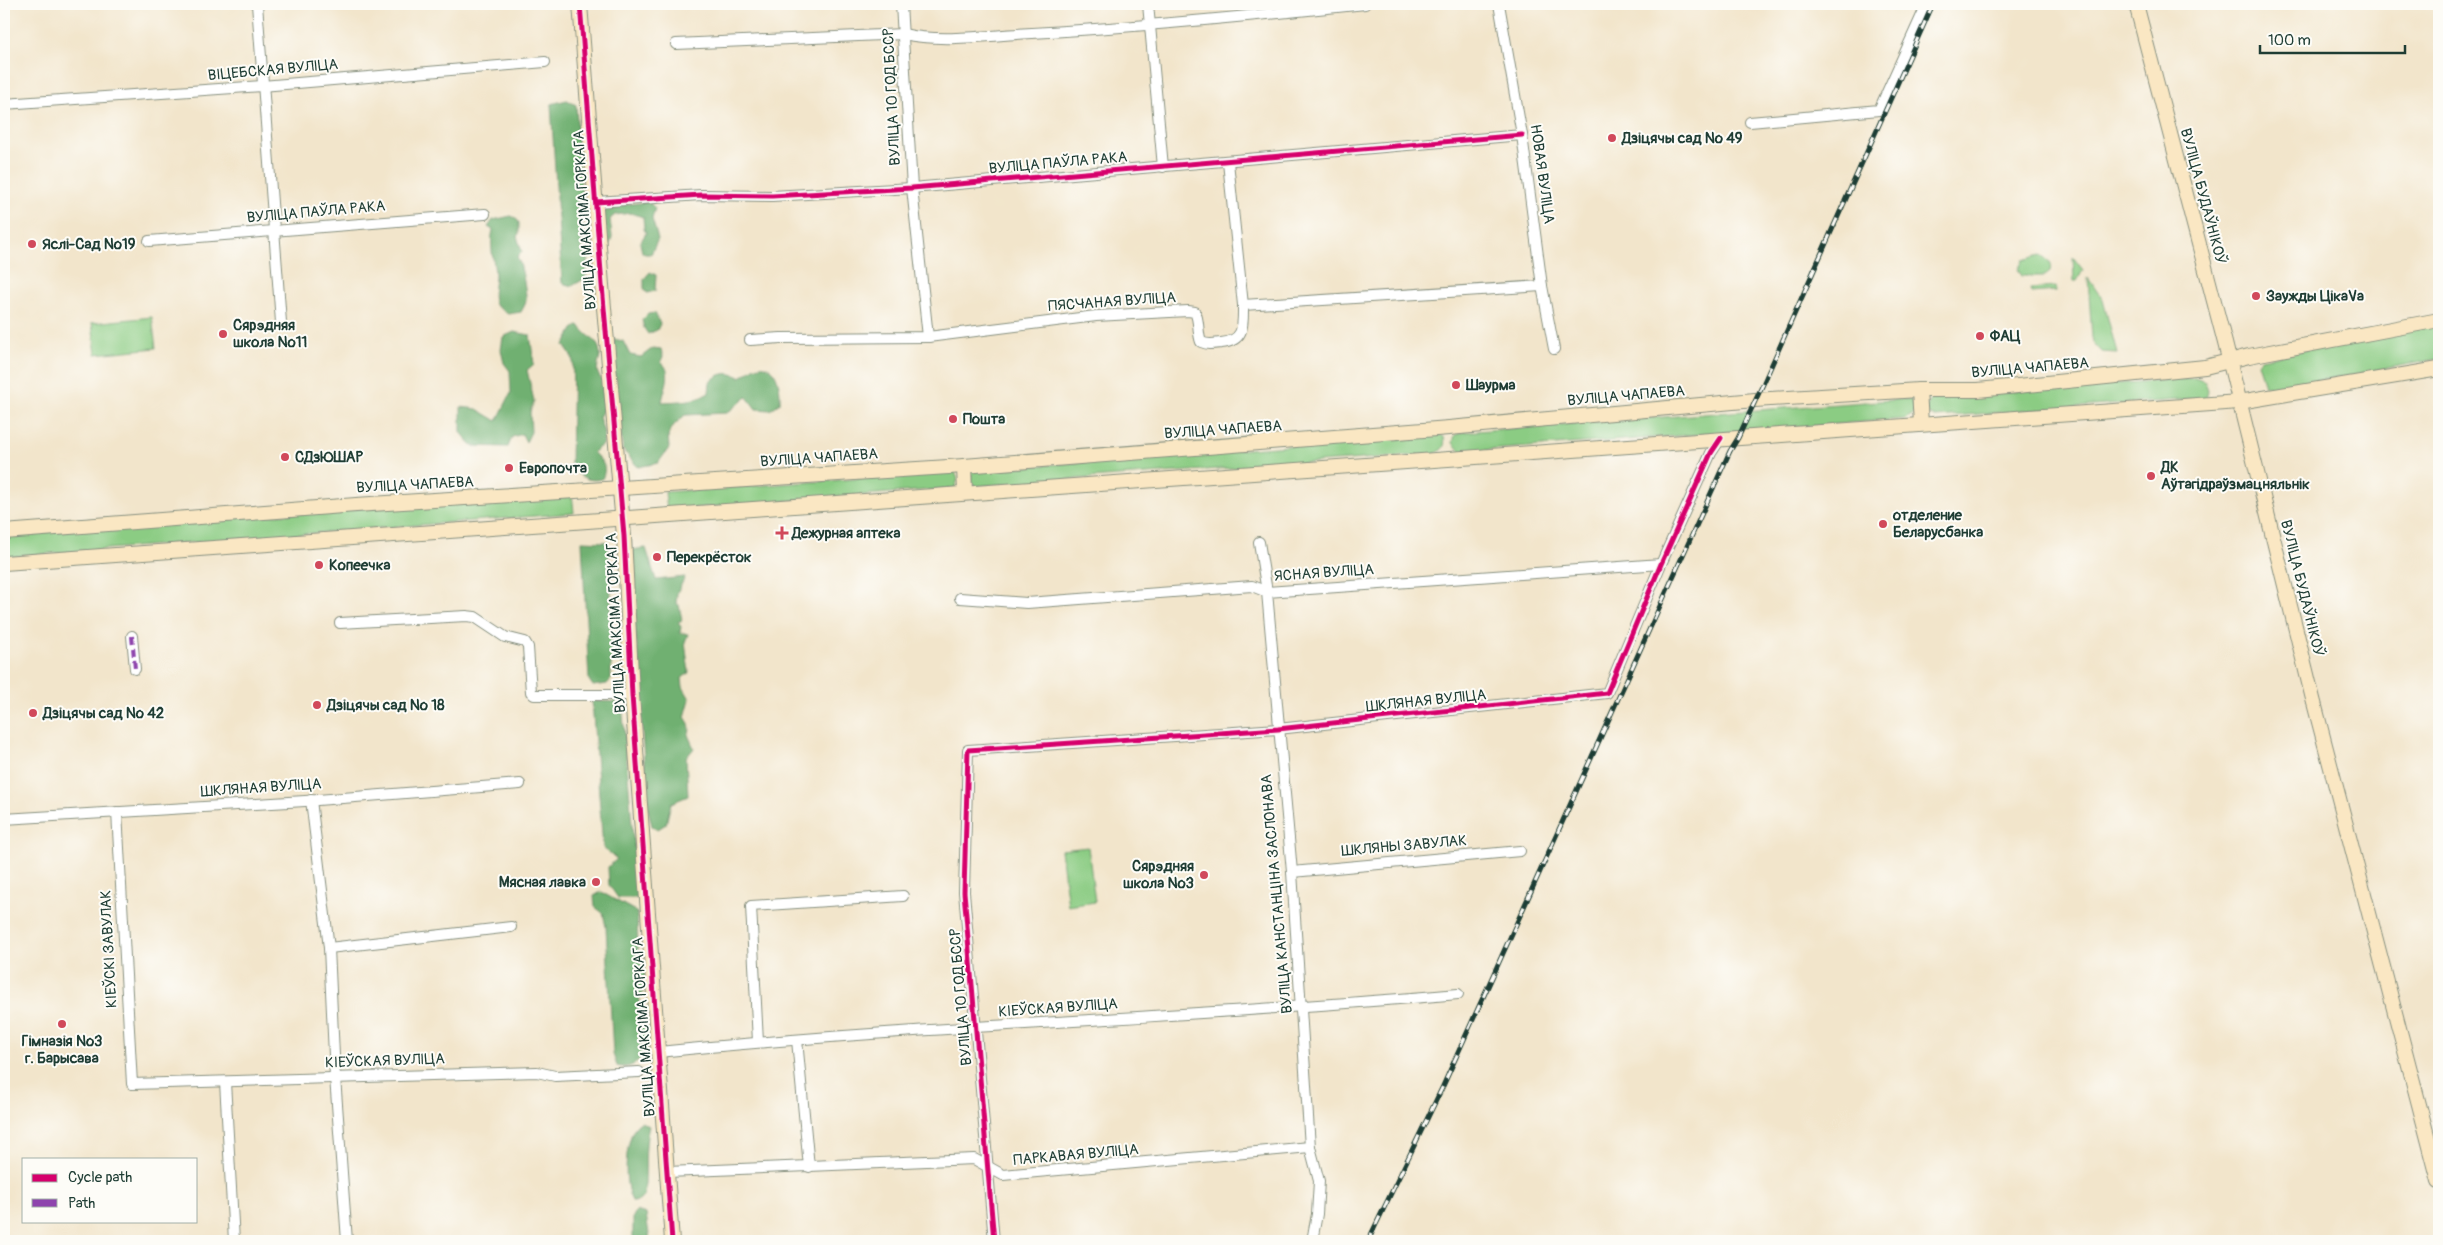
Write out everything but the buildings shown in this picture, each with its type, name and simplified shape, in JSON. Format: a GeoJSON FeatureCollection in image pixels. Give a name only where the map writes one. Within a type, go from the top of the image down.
{"type":"FeatureCollection","features":[{"type":"Feature","properties":{"kind":"main road","name":"ВУЛІЦА МАКСІМА ГОРКАГА"},"geometry":{"type":"LineString","coordinates":[[580,4],[621,488],[632,695],[672,1241]]}},
{"type":"Feature","properties":{"kind":"main road","name":"ВУЛІЦА БУДАЎНІКОЎ"},"geometry":{"type":"LineString","coordinates":[[2136,4],[2240,402],[2313,698],[2439,1180]]}},
{"type":"Feature","properties":{"kind":"main road","name":"ВУЛІЦА ЧАПАЕВА"},"geometry":{"type":"LineString","coordinates":[[4,532],[621,488],[964,466],[1412,432],[1755,400],[1919,390],[1978,390],[2205,367],[2249,356],[2439,320]]}},
{"type":"Feature","properties":{"kind":"main road"},"geometry":{"type":"LineString","coordinates":[[4,563],[2240,402],[2439,369]]}},
{"type":"Feature","properties":{"kind":"main road"},"geometry":{"type":"LineString","coordinates":[[1919,390],[1921,424]]}},
{"type":"Feature","properties":{"kind":"main road"},"geometry":{"type":"LineString","coordinates":[[964,466],[966,493]]}},
{"type":"Feature","properties":{"kind":"street"},"geometry":{"type":"LineString","coordinates":[[257,4],[272,231],[281,322]]}},
{"type":"Feature","properties":{"kind":"street","name":"ВУЛІЦА 10 ГОД БССР"},"geometry":{"type":"LineString","coordinates":[[901,4],[912,188],[928,337]]}},
{"type":"Feature","properties":{"kind":"street"},"geometry":{"type":"LineString","coordinates":[[1148,4],[1163,167]]}},
{"type":"Feature","properties":{"kind":"street"},"geometry":{"type":"LineString","coordinates":[[676,44],[904,34],[928,38],[1149,27],[1365,4]]}},
{"type":"Feature","properties":{"kind":"street","name":"НОВАЯ ВУЛІЦА"},"geometry":{"type":"LineString","coordinates":[[1499,4],[1522,135],[1542,286],[1554,349]]}},
{"type":"Feature","properties":{"kind":"street"},"geometry":{"type":"LineString","coordinates":[[1750,122],[1879,110],[1927,4]]}},
{"type":"Feature","properties":{"kind":"street","name":"ВІЦЕБСКАЯ ВУЛІЦА"},"geometry":{"type":"LineString","coordinates":[[4,104],[262,86],[545,62]]}},
{"type":"Feature","properties":{"kind":"street","name":"ВУЛІЦА ПАЎЛА РАКА"},"geometry":{"type":"LineString","coordinates":[[596,202],[701,195],[772,196],[912,188],[1522,135]]}},
{"type":"Feature","properties":{"kind":"street"},"geometry":{"type":"LineString","coordinates":[[1228,162],[1243,305],[1542,286]]}},
{"type":"Feature","properties":{"kind":"street","name":"ВУЛІЦА ПАЎЛА РАКА"},"geometry":{"type":"LineString","coordinates":[[149,241],[485,214]]}},
{"type":"Feature","properties":{"kind":"street","name":"ПЯСЧАНАЯ ВУЛІЦА"},"geometry":{"type":"LineString","coordinates":[[750,340],[928,337],[1096,316],[1188,311],[1195,312],[1198,318],[1198,336],[1202,342],[1209,345],[1239,338],[1244,328],[1243,305]]}},
{"type":"Feature","properties":{"kind":"street","name":"ШКЛЯНАЯ ВУЛІЦА"},"geometry":{"type":"LineString","coordinates":[[968,750],[1278,729],[1607,693],[1661,564],[1711,454],[1721,438]]}},
{"type":"Feature","properties":{"kind":"street","name":"ВУЛІЦА КАНСТАНЦІНА ЗАСЛОНАВА"},"geometry":{"type":"LineString","coordinates":[[1259,542],[1267,592],[1292,872],[1310,1147],[1319,1181],[1317,1214],[1312,1241]]}},
{"type":"Feature","properties":{"kind":"street","name":"ЯСНАЯ ВУЛІЦА"},"geometry":{"type":"LineString","coordinates":[[960,598],[1026,603],[1252,586],[1267,592],[1661,564]]}},
{"type":"Feature","properties":{"kind":"street"},"geometry":{"type":"LineString","coordinates":[[340,624],[475,617],[505,637],[525,642],[528,647],[531,692],[534,695],[632,695]]}},
{"type":"Feature","properties":{"kind":"street"},"geometry":{"type":"LineString","coordinates":[[132,636],[134,669]]}},
{"type":"Feature","properties":{"kind":"street","name":"ВУЛІЦА 10 ГОД БССР"},"geometry":{"type":"LineString","coordinates":[[968,750],[964,892],[994,1241]]}},
{"type":"Feature","properties":{"kind":"street","name":"ШКЛЯНАЯ ВУЛІЦА"},"geometry":{"type":"LineString","coordinates":[[4,819],[311,800],[520,784]]}},
{"type":"Feature","properties":{"kind":"street"},"geometry":{"type":"LineString","coordinates":[[311,800],[329,948],[335,1077],[347,1241]]}},
{"type":"Feature","properties":{"kind":"street","name":"КІЕЎСКІ ЗАВУЛАК"},"geometry":{"type":"LineString","coordinates":[[117,812],[132,1084]]}},
{"type":"Feature","properties":{"kind":"street","name":"ШКЛЯНЫ ЗАВУЛАК"},"geometry":{"type":"LineString","coordinates":[[1292,872],[1520,851]]}},
{"type":"Feature","properties":{"kind":"street"},"geometry":{"type":"LineString","coordinates":[[758,1042],[751,906],[903,896]]}},
{"type":"Feature","properties":{"kind":"street"},"geometry":{"type":"LineString","coordinates":[[329,948],[511,926]]}},
{"type":"Feature","properties":{"kind":"street","name":"КІЕЎСКАЯ ВУЛІЦА"},"geometry":{"type":"LineString","coordinates":[[659,1052],[758,1042],[1302,1008],[1458,994]]}},
{"type":"Feature","properties":{"kind":"street"},"geometry":{"type":"LineString","coordinates":[[797,1040],[809,1167]]}},
{"type":"Feature","properties":{"kind":"street","name":"КІЕЎСКАЯ ВУЛІЦА"},"geometry":{"type":"LineString","coordinates":[[132,1084],[537,1072],[555,1076],[639,1072]]}},
{"type":"Feature","properties":{"kind":"street"},"geometry":{"type":"LineString","coordinates":[[225,1082],[234,1241]]}},
{"type":"Feature","properties":{"kind":"street","name":"ПАРКАВАЯ ВУЛІЦА"},"geometry":{"type":"LineString","coordinates":[[667,1172],[974,1159],[1003,1174],[1310,1147]]}},
{"type":"Feature","properties":{"kind":"green space"},"geometry":{"type":"Polygon","coordinates":[[[567,100],[576,105],[581,189],[584,201],[578,205],[578,210],[583,215],[582,248],[588,256],[586,278],[572,286],[562,283],[551,104],[567,100]]]}},
{"type":"Feature","properties":{"kind":"green space"},"geometry":{"type":"Polygon","coordinates":[[[649,202],[655,208],[652,219],[658,239],[651,254],[642,252],[640,243],[646,233],[643,217],[631,213],[615,215],[610,219],[612,237],[609,246],[604,242],[600,219],[605,208],[649,202]]]}},
{"type":"Feature","properties":{"kind":"green space"},"geometry":{"type":"Polygon","coordinates":[[[511,216],[516,218],[519,223],[519,234],[517,236],[522,252],[517,257],[526,292],[526,300],[521,312],[508,314],[495,305],[494,301],[495,274],[491,241],[493,230],[488,227],[493,220],[511,216]]]}},
{"type":"Feature","properties":{"kind":"green space"},"geometry":{"type":"Polygon","coordinates":[[[2041,255],[2051,263],[2050,272],[2045,276],[2022,276],[2018,270],[2023,260],[2041,255]]]}},
{"type":"Feature","properties":{"kind":"green space"},"geometry":{"type":"Polygon","coordinates":[[[2073,257],[2083,270],[2077,281],[2074,281],[2073,257]]]}},
{"type":"Feature","properties":{"kind":"green space"},"geometry":{"type":"Polygon","coordinates":[[[650,272],[656,275],[655,291],[647,293],[644,288],[644,279],[650,272]]]}},
{"type":"Feature","properties":{"kind":"green space"},"geometry":{"type":"Polygon","coordinates":[[[2088,278],[2103,300],[2117,353],[2101,352],[2093,343],[2088,278]]]}},
{"type":"Feature","properties":{"kind":"green space"},"geometry":{"type":"Polygon","coordinates":[[[2056,287],[2057,291],[2031,293],[2030,289],[2056,287]]]}},
{"type":"Feature","properties":{"kind":"green space"},"geometry":{"type":"Polygon","coordinates":[[[655,313],[660,324],[657,330],[648,334],[642,320],[648,314],[655,313]]]}},
{"type":"Feature","properties":{"kind":"green space"},"geometry":{"type":"Polygon","coordinates":[[[152,317],[156,348],[96,354],[92,323],[152,317]]]}},
{"type":"Feature","properties":{"kind":"green space"},"geometry":{"type":"Polygon","coordinates":[[[2439,323],[2439,359],[2275,388],[2265,385],[2258,363],[2261,359],[2439,323]]]}},
{"type":"Feature","properties":{"kind":"green space"},"geometry":{"type":"Polygon","coordinates":[[[579,325],[599,348],[600,357],[597,370],[604,381],[603,410],[599,417],[604,433],[603,444],[593,452],[603,464],[604,474],[602,479],[597,480],[584,478],[571,464],[573,359],[564,345],[573,329],[579,325]]]}},
{"type":"Feature","properties":{"kind":"green space"},"geometry":{"type":"Polygon","coordinates":[[[514,332],[530,335],[534,364],[527,370],[534,401],[530,412],[531,432],[526,442],[522,434],[512,437],[508,447],[472,446],[461,432],[461,407],[477,409],[497,421],[511,393],[510,371],[504,363],[501,350],[503,337],[514,332]]]}},
{"type":"Feature","properties":{"kind":"green space"},"geometry":{"type":"Polygon","coordinates":[[[614,339],[623,341],[630,355],[641,357],[653,348],[661,349],[663,356],[661,362],[665,366],[668,375],[662,402],[686,401],[698,398],[709,393],[710,382],[717,377],[728,374],[740,377],[754,368],[762,366],[768,367],[776,376],[780,390],[780,403],[770,410],[756,409],[747,397],[727,413],[685,415],[674,425],[668,435],[669,448],[658,463],[638,467],[623,450],[613,367],[614,339]]]}},
{"type":"Feature","properties":{"kind":"green space"},"geometry":{"type":"Polygon","coordinates":[[[2195,378],[2205,382],[2208,390],[2206,398],[1935,417],[1928,414],[1926,407],[1932,399],[1945,396],[2195,378]]]}},
{"type":"Feature","properties":{"kind":"green space"},"geometry":{"type":"Polygon","coordinates":[[[1911,400],[1914,406],[1914,414],[1905,419],[1461,452],[1453,443],[1455,435],[1463,432],[1911,400]]]}},
{"type":"Feature","properties":{"kind":"green space"},"geometry":{"type":"Polygon","coordinates":[[[1439,434],[1444,437],[1445,443],[1442,449],[1434,454],[975,486],[971,481],[972,471],[1439,434]]]}},
{"type":"Feature","properties":{"kind":"green space"},"geometry":{"type":"Polygon","coordinates":[[[955,472],[958,479],[955,488],[667,510],[665,492],[955,472]]]}},
{"type":"Feature","properties":{"kind":"green space"},"geometry":{"type":"Polygon","coordinates":[[[572,493],[574,513],[4,557],[4,535],[572,493]]]}},
{"type":"Feature","properties":{"kind":"green space"},"geometry":{"type":"Polygon","coordinates":[[[582,541],[608,542],[611,587],[611,680],[607,684],[593,686],[589,680],[582,541]]]}},
{"type":"Feature","properties":{"kind":"green space"},"geometry":{"type":"Polygon","coordinates":[[[646,548],[656,580],[685,577],[677,593],[676,603],[679,605],[682,620],[678,622],[681,627],[680,633],[688,634],[685,642],[689,673],[682,678],[683,687],[690,699],[685,717],[690,726],[688,735],[694,748],[686,758],[688,796],[671,803],[666,824],[658,829],[652,826],[647,805],[630,550],[646,548]]]}},
{"type":"Feature","properties":{"kind":"green space"},"geometry":{"type":"Polygon","coordinates":[[[592,701],[622,702],[638,898],[618,898],[609,885],[608,867],[617,859],[603,848],[592,701]]]}},
{"type":"Feature","properties":{"kind":"green space"},"geometry":{"type":"Polygon","coordinates":[[[1088,847],[1095,902],[1068,906],[1061,850],[1088,847]]]}},
{"type":"Feature","properties":{"kind":"green space"},"geometry":{"type":"Polygon","coordinates":[[[601,892],[637,912],[638,953],[647,981],[639,1001],[644,1010],[641,1018],[646,1022],[647,1036],[644,1039],[647,1050],[639,1061],[627,1067],[617,1066],[613,1054],[606,927],[603,913],[595,907],[594,896],[601,892]]]}},
{"type":"Feature","properties":{"kind":"green space"},"geometry":{"type":"Polygon","coordinates":[[[641,1122],[649,1126],[646,1143],[644,1196],[639,1201],[633,1202],[627,1185],[626,1160],[631,1136],[635,1127],[641,1122]]]}},
{"type":"Feature","properties":{"kind":"green space"},"geometry":{"type":"Polygon","coordinates":[[[636,1211],[646,1214],[650,1241],[633,1241],[633,1217],[636,1211]]]}},
{"type":"Feature","properties":{"kind":"railway"},"geometry":{"type":"LineString","coordinates":[[1368,1241],[1443,1086],[1730,451],[1764,382],[1933,4]]}},
{"type":"Feature","properties":{"kind":"marked path"},"geometry":{"type":"LineString","coordinates":[[132,636],[135,669]]}},
{"type":"Feature","properties":{"kind":"cycle path"},"geometry":{"type":"LineString","coordinates":[[580,4],[624,536],[632,695],[672,1241]]}},
{"type":"Feature","properties":{"kind":"cycle path"},"geometry":{"type":"LineString","coordinates":[[596,202],[701,195],[772,196],[912,188],[1522,135]]}},
{"type":"Feature","properties":{"kind":"cycle path"},"geometry":{"type":"LineString","coordinates":[[994,1241],[964,892],[968,750],[1278,729],[1607,693],[1661,564],[1711,453],[1721,438]]}},
{"type":"Feature","properties":{"kind":"place","name":"Дзіцячы сад № 49"},"geometry":{"type":"Point","coordinates":[1612,138]}},
{"type":"Feature","properties":{"kind":"place","name":"Яслі-Сад №19"},"geometry":{"type":"Point","coordinates":[32,244]}},
{"type":"Feature","properties":{"kind":"place","name":"Заужды ЦікаVа"},"geometry":{"type":"Point","coordinates":[2256,296]}},
{"type":"Feature","properties":{"kind":"place","name":"Сярэдняя школа №11"},"geometry":{"type":"Point","coordinates":[223,334]}},
{"type":"Feature","properties":{"kind":"place","name":"ФАЦ"},"geometry":{"type":"Point","coordinates":[1980,336]}},
{"type":"Feature","properties":{"kind":"place","name":"Шаурма"},"geometry":{"type":"Point","coordinates":[1456,385]}},
{"type":"Feature","properties":{"kind":"place","name":"Пошта"},"geometry":{"type":"Point","coordinates":[953,419]}},
{"type":"Feature","properties":{"kind":"place","name":"СДзЮШАР"},"geometry":{"type":"Point","coordinates":[285,457]}},
{"type":"Feature","properties":{"kind":"place","name":"Европочта"},"geometry":{"type":"Point","coordinates":[509,468]}},
{"type":"Feature","properties":{"kind":"place","name":"ДК Аўтагідраўзмацняльнік"},"geometry":{"type":"Point","coordinates":[2151,476]}},
{"type":"Feature","properties":{"kind":"place","name":"отделение Беларусбанка"},"geometry":{"type":"Point","coordinates":[1883,524]}},
{"type":"Feature","properties":{"kind":"place","name":"Дежурная аптека"},"geometry":{"type":"Point","coordinates":[782,533]}},
{"type":"Feature","properties":{"kind":"place","name":"Перекрёсток"},"geometry":{"type":"Point","coordinates":[657,557]}},
{"type":"Feature","properties":{"kind":"place","name":"Копеечка"},"geometry":{"type":"Point","coordinates":[319,565]}},
{"type":"Feature","properties":{"kind":"place","name":"Дзіцячы сад № 18"},"geometry":{"type":"Point","coordinates":[317,705]}},
{"type":"Feature","properties":{"kind":"place","name":"Дзіцячы сад № 42"},"geometry":{"type":"Point","coordinates":[33,713]}},
{"type":"Feature","properties":{"kind":"place","name":"Сярэдняя школа №3"},"geometry":{"type":"Point","coordinates":[1204,875]}},
{"type":"Feature","properties":{"kind":"place","name":"Мясная лавка"},"geometry":{"type":"Point","coordinates":[596,882]}},
{"type":"Feature","properties":{"kind":"place","name":"Гімназія №3 г. Барысава"},"geometry":{"type":"Point","coordinates":[62,1024]}}]}
